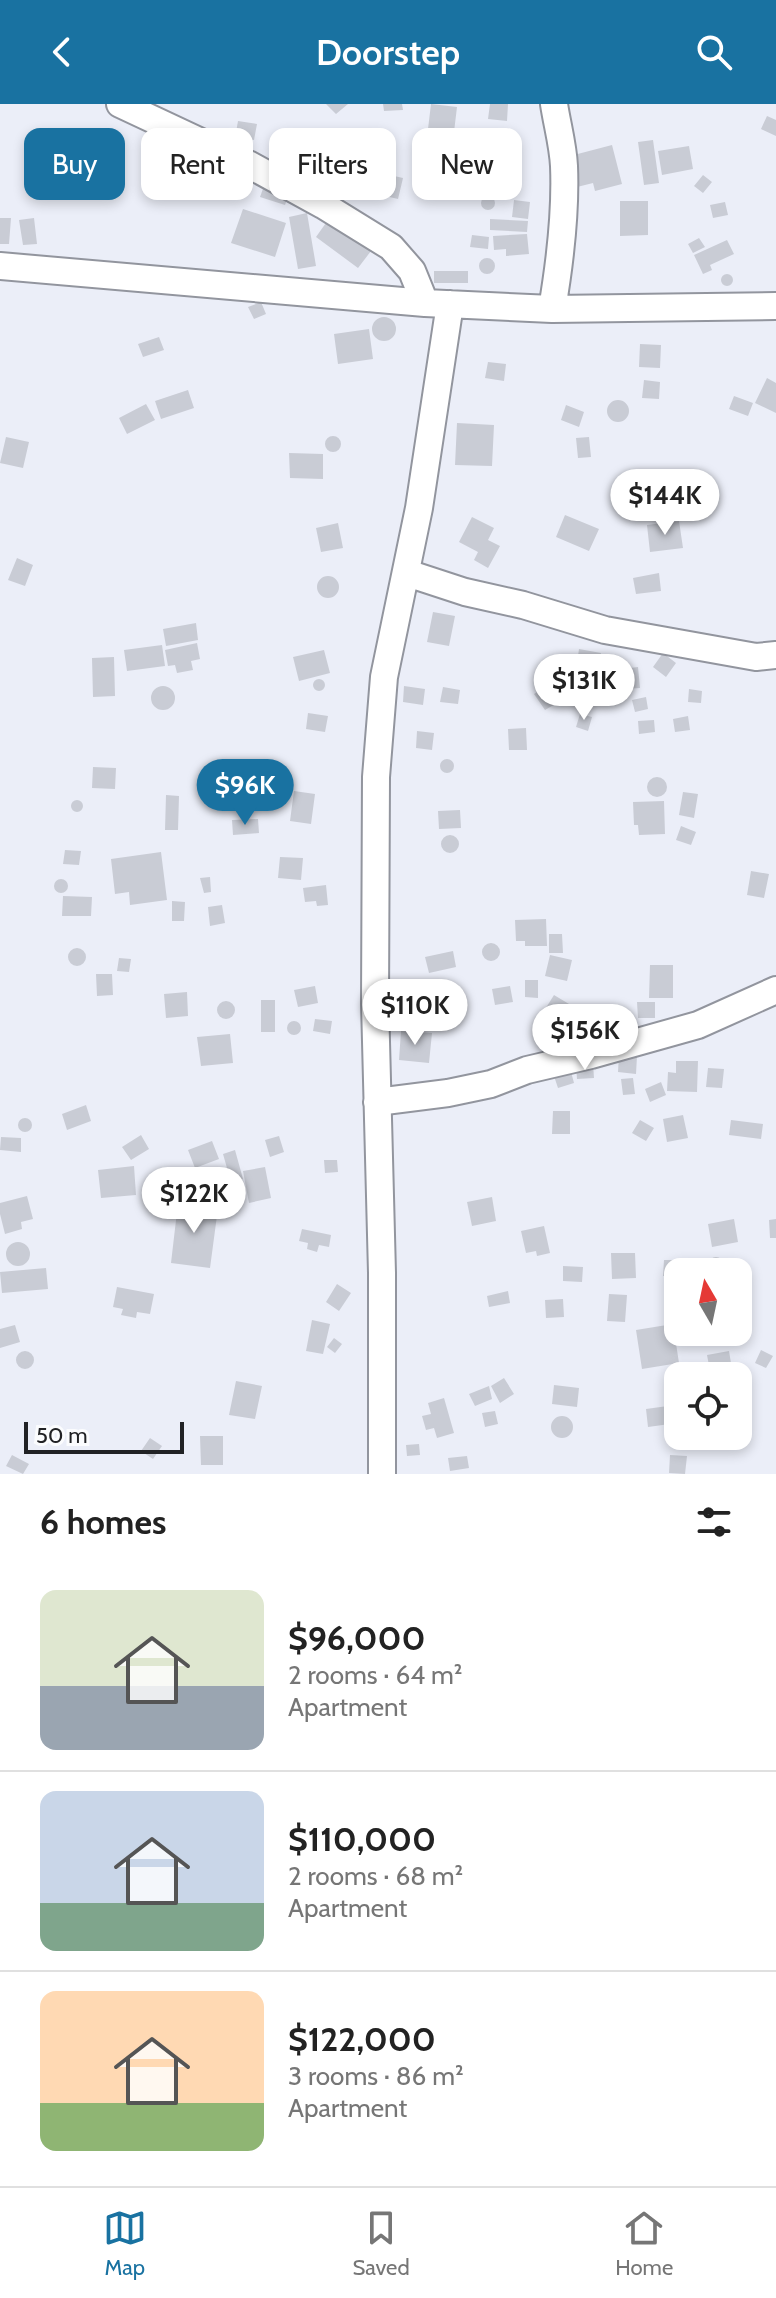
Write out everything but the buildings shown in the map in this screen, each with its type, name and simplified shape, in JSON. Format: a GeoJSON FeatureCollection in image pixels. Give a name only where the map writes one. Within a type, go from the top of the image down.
{"type":"FeatureCollection","features":[{"type":"Feature","properties":{"kind":"street"},"geometry":{"type":"LineString","coordinates":[[120,104],[248,164],[391,247],[438,303],[419,508],[384,677],[376,777],[382,1474]]}},
{"type":"Feature","properties":{"kind":"street"},"geometry":{"type":"LineString","coordinates":[[552,309],[564,208],[564,163],[554,104]]}},
{"type":"Feature","properties":{"kind":"street"},"geometry":{"type":"LineString","coordinates":[[0,266],[438,303],[552,309],[776,306]]}},
{"type":"Feature","properties":{"kind":"street"},"geometry":{"type":"LineString","coordinates":[[407,573],[605,630],[756,657],[776,655]]}},
{"type":"Feature","properties":{"kind":"street"},"geometry":{"type":"LineString","coordinates":[[377,1102],[491,1084],[527,1070],[698,1025],[776,990]]}}]}
